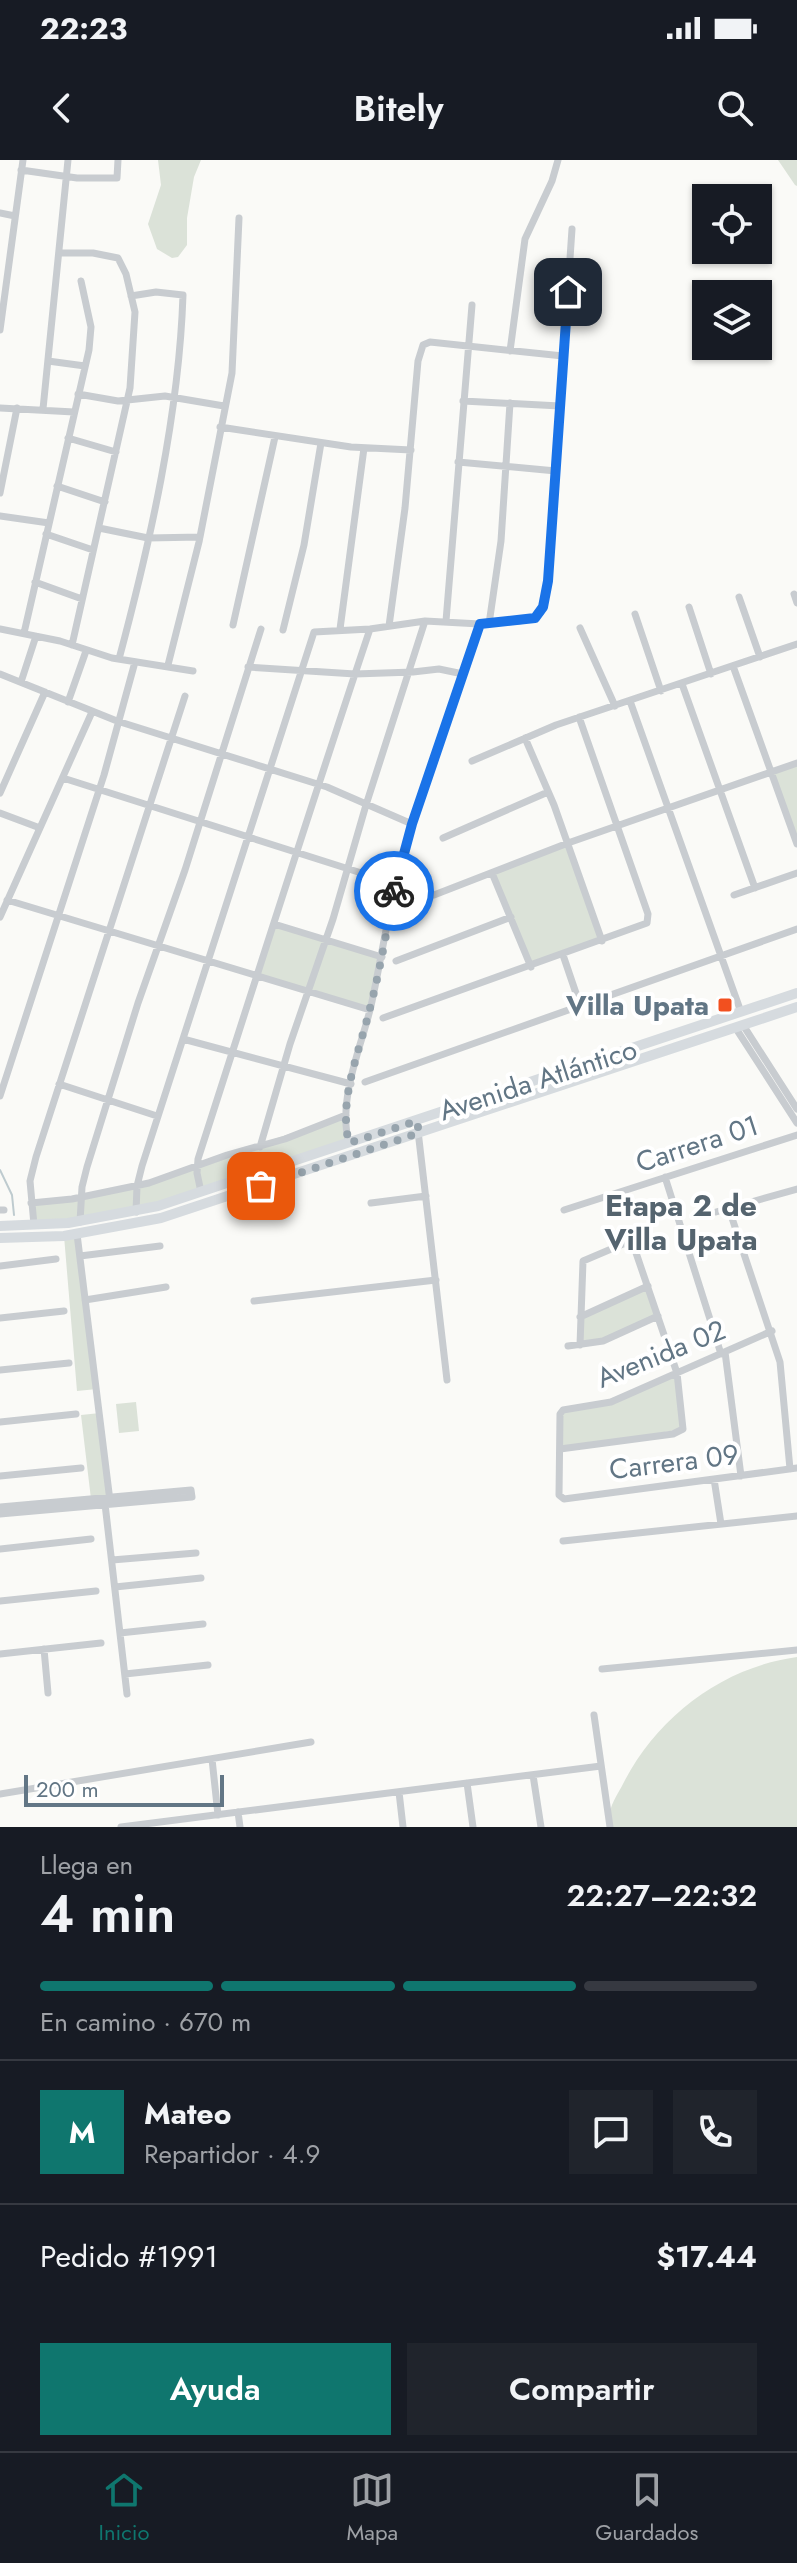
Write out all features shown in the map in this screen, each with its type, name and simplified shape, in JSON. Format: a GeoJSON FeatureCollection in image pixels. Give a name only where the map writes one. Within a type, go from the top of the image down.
{"type":"FeatureCollection","features":[{"type":"Feature","properties":{"kind":"street"},"geometry":{"type":"LineString","coordinates":[[0,330],[23,160]]}},
{"type":"Feature","properties":{"kind":"street"},"geometry":{"type":"LineString","coordinates":[[43,409],[68,160]]}},
{"type":"Feature","properties":{"kind":"street"},"geometry":{"type":"LineString","coordinates":[[21,170],[66,177],[117,178],[118,160]]}},
{"type":"Feature","properties":{"kind":"street"},"geometry":{"type":"LineString","coordinates":[[510,351],[522,252],[558,160]]}},
{"type":"Feature","properties":{"kind":"street"},"geometry":{"type":"LineString","coordinates":[[0,213],[15,216]]}},
{"type":"Feature","properties":{"kind":"street"},"geometry":{"type":"LineString","coordinates":[[168,665],[200,537],[235,349],[233,305],[239,218]]}},
{"type":"Feature","properties":{"kind":"street"},"geometry":{"type":"LineString","coordinates":[[136,1212],[137,1186],[157,1116],[314,632],[370,629],[425,621],[485,624],[535,618],[543,607],[548,581],[572,229]]}},
{"type":"Feature","properties":{"kind":"street"},"geometry":{"type":"LineString","coordinates":[[59,253],[115,256],[126,274],[135,321],[128,400],[72,645]]}},
{"type":"Feature","properties":{"kind":"street"},"geometry":{"type":"LineString","coordinates":[[24,633],[85,366],[91,327],[81,281]]}},
{"type":"Feature","properties":{"kind":"street"},"geometry":{"type":"LineString","coordinates":[[119,659],[148,538],[174,397],[183,295],[156,292],[131,296]]}},
{"type":"Feature","properties":{"kind":"street"},"geometry":{"type":"LineString","coordinates":[[446,621],[472,305]]}},
{"type":"Feature","properties":{"kind":"street"},"geometry":{"type":"LineString","coordinates":[[389,626],[411,450],[418,361],[423,345],[430,342],[563,356]]}},
{"type":"Feature","properties":{"kind":"street"},"geometry":{"type":"LineString","coordinates":[[48,361],[85,366]]}},
{"type":"Feature","properties":{"kind":"street"},"geometry":{"type":"LineString","coordinates":[[78,394],[111,400],[174,397],[224,406]]}},
{"type":"Feature","properties":{"kind":"street"},"geometry":{"type":"LineString","coordinates":[[463,401],[560,406]]}},
{"type":"Feature","properties":{"kind":"street"},"geometry":{"type":"LineString","coordinates":[[349,1143],[346,1115],[351,1084],[396,884],[412,824],[463,674],[485,624],[498,570],[510,403]]}},
{"type":"Feature","properties":{"kind":"street"},"geometry":{"type":"LineString","coordinates":[[0,408],[74,412]]}},
{"type":"Feature","properties":{"kind":"street"},"geometry":{"type":"LineString","coordinates":[[0,493],[17,408]]}},
{"type":"Feature","properties":{"kind":"street"},"geometry":{"type":"LineString","coordinates":[[220,427],[321,443],[411,450]]}},
{"type":"Feature","properties":{"kind":"street"},"geometry":{"type":"LineString","coordinates":[[233,625],[275,437]]}},
{"type":"Feature","properties":{"kind":"street"},"geometry":{"type":"LineString","coordinates":[[68,438],[116,452]]}},
{"type":"Feature","properties":{"kind":"street"},"geometry":{"type":"LineString","coordinates":[[283,630],[304,545],[321,443]]}},
{"type":"Feature","properties":{"kind":"street"},"geometry":{"type":"LineString","coordinates":[[340,629],[364,448]]}},
{"type":"Feature","properties":{"kind":"street"},"geometry":{"type":"LineString","coordinates":[[458,462],[556,471]]}},
{"type":"Feature","properties":{"kind":"street"},"geometry":{"type":"LineString","coordinates":[[57,486],[105,502]]}},
{"type":"Feature","properties":{"kind":"street"},"geometry":{"type":"LineString","coordinates":[[0,516],[49,523]]}},
{"type":"Feature","properties":{"kind":"street"},"geometry":{"type":"LineString","coordinates":[[99,528],[148,538],[200,537]]}},
{"type":"Feature","properties":{"kind":"street"},"geometry":{"type":"LineString","coordinates":[[46,534],[93,550]]}},
{"type":"Feature","properties":{"kind":"street"},"geometry":{"type":"LineString","coordinates":[[35,582],[82,599]]}},
{"type":"Feature","properties":{"kind":"street"},"geometry":{"type":"LineString","coordinates":[[794,594],[797,603]]}},
{"type":"Feature","properties":{"kind":"street"},"geometry":{"type":"LineString","coordinates":[[739,597],[760,657]]}},
{"type":"Feature","properties":{"kind":"street"},"geometry":{"type":"LineString","coordinates":[[689,607],[711,674]]}},
{"type":"Feature","properties":{"kind":"street"},"geometry":{"type":"LineString","coordinates":[[635,614],[661,691]]}},
{"type":"Feature","properties":{"kind":"street"},"geometry":{"type":"LineString","coordinates":[[260,1147],[425,621]]}},
{"type":"Feature","properties":{"kind":"street"},"geometry":{"type":"LineString","coordinates":[[580,628],[615,706]]}},
{"type":"Feature","properties":{"kind":"street"},"geometry":{"type":"LineString","coordinates":[[0,629],[119,659],[193,671]]}},
{"type":"Feature","properties":{"kind":"street"},"geometry":{"type":"LineString","coordinates":[[80,1222],[84,1177],[261,629]]}},
{"type":"Feature","properties":{"kind":"street"},"geometry":{"type":"LineString","coordinates":[[201,1192],[196,1166],[370,629]]}},
{"type":"Feature","properties":{"kind":"street"},"geometry":{"type":"LineString","coordinates":[[21,682],[36,636]]}},
{"type":"Feature","properties":{"kind":"street"},"geometry":{"type":"LineString","coordinates":[[472,761],[579,717],[797,644]]}},
{"type":"Feature","properties":{"kind":"street"},"geometry":{"type":"LineString","coordinates":[[68,702],[86,651]]}},
{"type":"Feature","properties":{"kind":"street"},"geometry":{"type":"LineString","coordinates":[[0,1096],[99,790],[135,662]]}},
{"type":"Feature","properties":{"kind":"street"},"geometry":{"type":"LineString","coordinates":[[733,666],[797,844]]}},
{"type":"Feature","properties":{"kind":"street"},"geometry":{"type":"LineString","coordinates":[[248,667],[355,674],[439,669],[463,674]]}},
{"type":"Feature","properties":{"kind":"street"},"geometry":{"type":"LineString","coordinates":[[0,674],[120,722],[318,784],[412,824]]}},
{"type":"Feature","properties":{"kind":"street"},"geometry":{"type":"LineString","coordinates":[[682,684],[755,888]]}},
{"type":"Feature","properties":{"kind":"street"},"geometry":{"type":"LineString","coordinates":[[0,793],[45,692]]}},
{"type":"Feature","properties":{"kind":"street"},"geometry":{"type":"LineString","coordinates":[[34,1225],[32,1171],[185,696]]}},
{"type":"Feature","properties":{"kind":"street"},"geometry":{"type":"LineString","coordinates":[[630,701],[741,1012]]}},
{"type":"Feature","properties":{"kind":"street"},"geometry":{"type":"LineString","coordinates":[[0,917],[92,712]]}},
{"type":"Feature","properties":{"kind":"street"},"geometry":{"type":"LineString","coordinates":[[383,1018],[642,927],[648,918],[579,717]]}},
{"type":"Feature","properties":{"kind":"street"},"geometry":{"type":"LineString","coordinates":[[525,738],[568,843],[602,941]]}},
{"type":"Feature","properties":{"kind":"street"},"geometry":{"type":"LineString","coordinates":[[434,895],[568,843],[797,763]]}},
{"type":"Feature","properties":{"kind":"street"},"geometry":{"type":"LineString","coordinates":[[63,778],[396,884]]}},
{"type":"Feature","properties":{"kind":"street"},"geometry":{"type":"LineString","coordinates":[[443,838],[548,792]]}},
{"type":"Feature","properties":{"kind":"street"},"geometry":{"type":"LineString","coordinates":[[0,813],[40,828]]}},
{"type":"Feature","properties":{"kind":"street"},"geometry":{"type":"LineString","coordinates":[[492,873],[531,967]]}},
{"type":"Feature","properties":{"kind":"street"},"geometry":{"type":"LineString","coordinates":[[734,895],[797,873]]}},
{"type":"Feature","properties":{"kind":"street"},"geometry":{"type":"LineString","coordinates":[[7,900],[370,1010]]}},
{"type":"Feature","properties":{"kind":"street"},"geometry":{"type":"LineString","coordinates":[[396,961],[511,917]]}},
{"type":"Feature","properties":{"kind":"street"},"geometry":{"type":"LineString","coordinates":[[274,924],[382,957]]}},
{"type":"Feature","properties":{"kind":"street"},"geometry":{"type":"LineString","coordinates":[[365,1082],[797,929]]}},
{"type":"Feature","properties":{"kind":"street"},"geometry":{"type":"LineString","coordinates":[[563,955],[580,1005]]}},
{"type":"Feature","properties":{"kind":"street","name":"Avenida Atlántico"},"geometry":{"type":"LineString","coordinates":[[0,1226],[80,1222],[136,1212],[797,993]]}},
{"type":"Feature","properties":{"kind":"street","name":"Avenida Atlántico"},"geometry":{"type":"LineString","coordinates":[[0,1238],[77,1234],[161,1218],[797,1007]]}},
{"type":"Feature","properties":{"kind":"street"},"geometry":{"type":"LineString","coordinates":[[739,1026],[797,1109]]}},
{"type":"Feature","properties":{"kind":"street"},"geometry":{"type":"LineString","coordinates":[[739,1026],[797,1123]]}},
{"type":"Feature","properties":{"kind":"street"},"geometry":{"type":"LineString","coordinates":[[183,1039],[351,1084]]}},
{"type":"Feature","properties":{"kind":"street"},"geometry":{"type":"LineString","coordinates":[[59,1084],[157,1116]]}},
{"type":"Feature","properties":{"kind":"street"},"geometry":{"type":"LineString","coordinates":[[31,1203],[137,1186],[260,1147],[346,1115]]}},
{"type":"Feature","properties":{"kind":"street"},"geometry":{"type":"LineString","coordinates":[[417,1121],[447,1380]]}},
{"type":"Feature","properties":{"kind":"street","name":"Carrera 01"},"geometry":{"type":"LineString","coordinates":[[564,1210],[797,1135]]}},
{"type":"Feature","properties":{"kind":"street"},"geometry":{"type":"LineString","coordinates":[[665,1177],[723,1353],[741,1476]]}},
{"type":"Feature","properties":{"kind":"street"},"geometry":{"type":"LineString","coordinates":[[716,1212],[797,1189]]}},
{"type":"Feature","properties":{"kind":"street"},"geometry":{"type":"LineString","coordinates":[[371,1203],[426,1196]]}},
{"type":"Feature","properties":{"kind":"street"},"geometry":{"type":"LineString","coordinates":[[729,1209],[780,1362],[794,1469]]}},
{"type":"Feature","properties":{"kind":"street"},"geometry":{"type":"LineString","coordinates":[[77,1234],[127,1694]]}},
{"type":"Feature","properties":{"kind":"street"},"geometry":{"type":"LineString","coordinates":[[560,1449],[680,1432],[684,1426],[677,1373],[631,1243],[583,1261],[580,1345]]}},
{"type":"Feature","properties":{"kind":"street"},"geometry":{"type":"LineString","coordinates":[[80,1256],[160,1246]]}},
{"type":"Feature","properties":{"kind":"street"},"geometry":{"type":"LineString","coordinates":[[0,1266],[56,1259]]}},
{"type":"Feature","properties":{"kind":"street"},"geometry":{"type":"LineString","coordinates":[[254,1301],[436,1280]]}},
{"type":"Feature","properties":{"kind":"street"},"geometry":{"type":"LineString","coordinates":[[580,1317],[648,1286]]}},
{"type":"Feature","properties":{"kind":"street"},"geometry":{"type":"LineString","coordinates":[[85,1300],[166,1287]]}},
{"type":"Feature","properties":{"kind":"street"},"geometry":{"type":"LineString","coordinates":[[0,1318],[64,1311]]}},
{"type":"Feature","properties":{"kind":"street"},"geometry":{"type":"LineString","coordinates":[[568,1346],[603,1341],[658,1316]]}},
{"type":"Feature","properties":{"kind":"street","name":"Avenida 02"},"geometry":{"type":"LineString","coordinates":[[560,1449],[560,1414],[566,1408],[611,1402],[772,1331]]}},
{"type":"Feature","properties":{"kind":"street"},"geometry":{"type":"LineString","coordinates":[[0,1370],[69,1363]]}},
{"type":"Feature","properties":{"kind":"street"},"geometry":{"type":"LineString","coordinates":[[0,1422],[76,1414]]}},
{"type":"Feature","properties":{"kind":"street"},"geometry":{"type":"LineString","coordinates":[[786,1423],[797,1422]]}},
{"type":"Feature","properties":{"kind":"street","name":"Carrera 09"},"geometry":{"type":"LineString","coordinates":[[560,1449],[559,1495],[564,1499],[794,1469]]}},
{"type":"Feature","properties":{"kind":"street"},"geometry":{"type":"LineString","coordinates":[[0,1476],[81,1468]]}},
{"type":"Feature","properties":{"kind":"street"},"geometry":{"type":"LineString","coordinates":[[714,1479],[721,1524]]}},
{"type":"Feature","properties":{"kind":"street"},"geometry":{"type":"LineString","coordinates":[[0,1507],[108,1501],[192,1497],[191,1490],[108,1501],[0,1514]]}},
{"type":"Feature","properties":{"kind":"street"},"geometry":{"type":"LineString","coordinates":[[563,1541],[797,1516]]}},
{"type":"Feature","properties":{"kind":"street"},"geometry":{"type":"LineString","coordinates":[[0,1549],[91,1539]]}},
{"type":"Feature","properties":{"kind":"street"},"geometry":{"type":"LineString","coordinates":[[112,1560],[196,1553]]}},
{"type":"Feature","properties":{"kind":"street"},"geometry":{"type":"LineString","coordinates":[[115,1587],[201,1578]]}},
{"type":"Feature","properties":{"kind":"street"},"geometry":{"type":"LineString","coordinates":[[0,1601],[96,1591]]}},
{"type":"Feature","properties":{"kind":"street"},"geometry":{"type":"LineString","coordinates":[[120,1633],[203,1624]]}},
{"type":"Feature","properties":{"kind":"street"},"geometry":{"type":"LineString","coordinates":[[0,1654],[101,1643]]}},
{"type":"Feature","properties":{"kind":"street"},"geometry":{"type":"LineString","coordinates":[[44,1649],[48,1693]]}},
{"type":"Feature","properties":{"kind":"street"},"geometry":{"type":"LineString","coordinates":[[602,1669],[797,1650]]}},
{"type":"Feature","properties":{"kind":"street"},"geometry":{"type":"LineString","coordinates":[[125,1674],[208,1665]]}},
{"type":"Feature","properties":{"kind":"street"},"geometry":{"type":"LineString","coordinates":[[594,1715],[610,1827]]}},
{"type":"Feature","properties":{"kind":"street"},"geometry":{"type":"LineString","coordinates":[[0,1794],[311,1742]]}},
{"type":"Feature","properties":{"kind":"street"},"geometry":{"type":"LineString","coordinates":[[212,1759],[218,1815]]}},
{"type":"Feature","properties":{"kind":"street"},"geometry":{"type":"LineString","coordinates":[[121,1827],[601,1766]]}},
{"type":"Feature","properties":{"kind":"street"},"geometry":{"type":"LineString","coordinates":[[533,1775],[541,1827]]}},
{"type":"Feature","properties":{"kind":"street"},"geometry":{"type":"LineString","coordinates":[[467,1783],[473,1827]]}},
{"type":"Feature","properties":{"kind":"street"},"geometry":{"type":"LineString","coordinates":[[399,1792],[403,1827]]}},
{"type":"Feature","properties":{"kind":"street"},"geometry":{"type":"LineString","coordinates":[[238,1812],[240,1827]]}},
{"type":"Feature","properties":{"kind":"shaded area"},"geometry":{"type":"Polygon","coordinates":[[[158,160],[201,160],[194,177],[187,218],[187,245],[178,257],[172,258],[157,249],[148,224],[161,185],[158,160]]]}},
{"type":"Feature","properties":{"kind":"shaded area"},"geometry":{"type":"Polygon","coordinates":[[[778,160],[797,160],[797,186],[795,185],[778,160]]]}},
{"type":"Feature","properties":{"kind":"shaded area"},"geometry":{"type":"Polygon","coordinates":[[[797,763],[797,844],[771,772],[797,763]]]}},
{"type":"Feature","properties":{"kind":"shaded area"},"geometry":{"type":"Polygon","coordinates":[[[568,843],[602,941],[531,967],[492,873],[568,843]]]}},
{"type":"Feature","properties":{"kind":"shaded area"},"geometry":{"type":"Polygon","coordinates":[[[274,924],[382,957],[370,1010],[257,976],[274,924]]]}},
{"type":"Feature","properties":{"kind":"shaded area"},"geometry":{"type":"Polygon","coordinates":[[[346,1115],[349,1143],[158,1206],[34,1225],[31,1203],[130,1187],[346,1115]]]}},
{"type":"Feature","properties":{"kind":"shaded area"},"geometry":{"type":"Polygon","coordinates":[[[77,1234],[97,1389],[77,1391],[64,1236],[77,1234]]]}},
{"type":"Feature","properties":{"kind":"shaded area"},"geometry":{"type":"Polygon","coordinates":[[[648,1286],[658,1316],[613,1337],[580,1345],[580,1317],[648,1286]]]}},
{"type":"Feature","properties":{"kind":"shaded area"},"geometry":{"type":"Polygon","coordinates":[[[677,1373],[683,1429],[560,1449],[560,1414],[594,1405],[677,1373]]]}},
{"type":"Feature","properties":{"kind":"shaded area"},"geometry":{"type":"Polygon","coordinates":[[[136,1402],[139,1431],[119,1433],[116,1404],[136,1402]]]}},
{"type":"Feature","properties":{"kind":"shaded area"},"geometry":{"type":"Polygon","coordinates":[[[100,1413],[110,1497],[91,1499],[81,1415],[100,1413]]]}},
{"type":"Feature","properties":{"kind":"shaded area"},"geometry":{"type":"Polygon","coordinates":[[[797,1657],[797,1827],[610,1827],[611,1809],[624,1782],[638,1758],[674,1716],[696,1698],[744,1671],[797,1657]]]}},
{"type":"Feature","properties":{"kind":"waterway"},"geometry":{"type":"LineString","coordinates":[[0,1170],[12,1195],[14,1215]]}},
{"type":"Feature","properties":{"kind":"way so far"},"geometry":{"type":"LineString","coordinates":[[261,1186],[419,1133],[417,1121],[349,1143],[346,1131],[350,1088],[370,1010],[394,891]]}},
{"type":"Feature","properties":{"kind":"place","name":"Villa Upata"},"geometry":{"type":"Point","coordinates":[725,1005]}},
{"type":"Feature","properties":{"kind":"district","name":"Etapa 2 de Villa Upata"},"geometry":{"type":"Point","coordinates":[681,1222]}},
{"type":"Feature","properties":{"kind":"route"},"geometry":{"type":"LineString","coordinates":[[394,891],[412,824],[480,624],[535,618],[543,607],[548,581],[568,292]]}}]}
